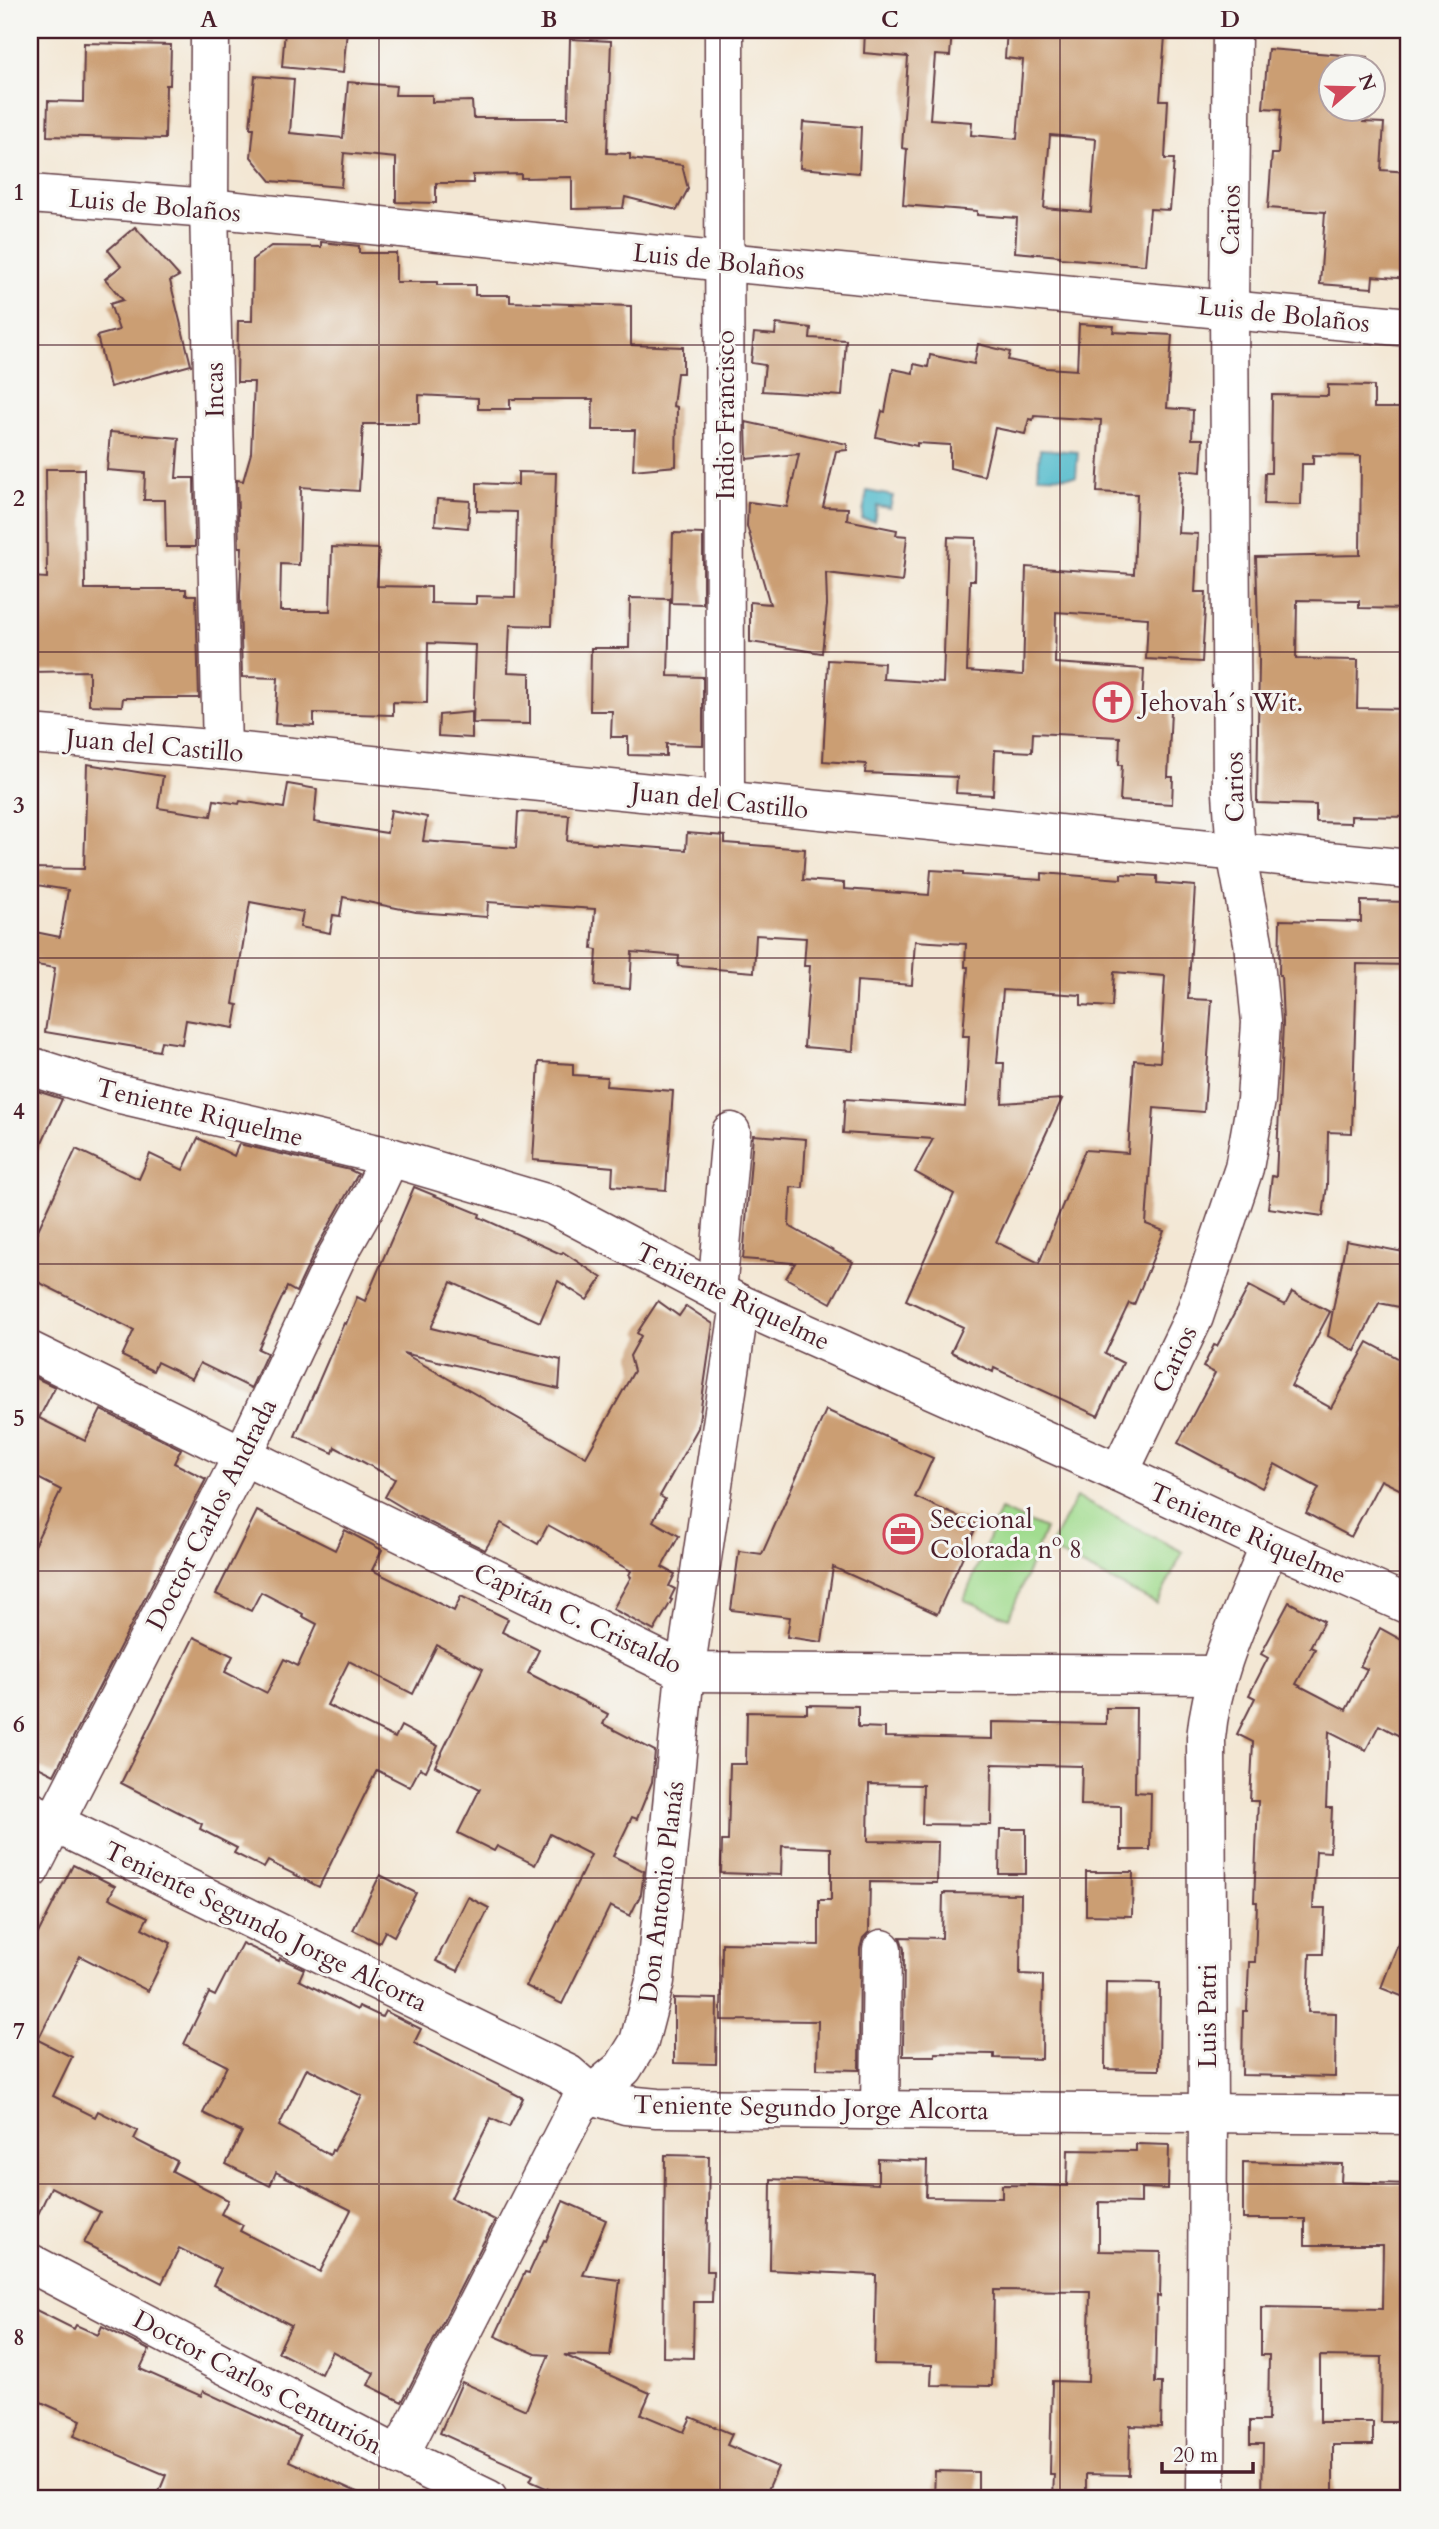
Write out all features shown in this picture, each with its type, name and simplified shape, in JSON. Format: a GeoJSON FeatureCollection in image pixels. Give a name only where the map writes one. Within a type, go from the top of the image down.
{"type":"FeatureCollection","features":[{"type":"Feature","properties":{"kind":"street","name":"Incas"},"geometry":{"type":"LineString","coordinates":[[210,30],[209,208],[222,750]]}},
{"type":"Feature","properties":{"kind":"street","name":"Indio Francisco"},"geometry":{"type":"LineString","coordinates":[[724,30],[725,800]]}},
{"type":"Feature","properties":{"kind":"street","name":"Carios"},"geometry":{"type":"LineString","coordinates":[[1119,1473],[1194,1317],[1244,1168],[1256,1100],[1261,1022],[1254,942],[1236,852],[1232,793],[1229,309],[1232,30]]}},
{"type":"Feature","properties":{"kind":"street","name":"Luis de Bolaños"},"geometry":{"type":"LineString","coordinates":[[30,194],[209,208],[725,262],[1409,327]]}},
{"type":"Feature","properties":{"kind":"street","name":"Juan del Castillo"},"geometry":{"type":"LineString","coordinates":[[30,734],[222,750],[1409,869]]}},
{"type":"Feature","properties":{"kind":"street","name":"Teniente Riquelme"},"geometry":{"type":"LineString","coordinates":[[30,1066],[112,1093],[390,1157],[552,1205],[729,1298],[1409,1605]]}},
{"type":"Feature","properties":{"kind":"street","name":"Don Antonio Planás"},"geometry":{"type":"LineString","coordinates":[[399,2456],[578,2106],[623,2068],[639,2042],[655,1981],[685,1672],[729,1298],[731,1132]]}},
{"type":"Feature","properties":{"kind":"street","name":"Doctor Carlos Andrada"},"geometry":{"type":"LineString","coordinates":[[30,1870],[42,1817],[243,1455],[337,1256],[390,1157]]}},
{"type":"Feature","properties":{"kind":"street","name":"Capitán C. Cristaldo"},"geometry":{"type":"LineString","coordinates":[[30,1351],[685,1672],[1217,1675]]}},
{"type":"Feature","properties":{"kind":"street","name":"Luis Patri"},"geometry":{"type":"LineString","coordinates":[[1206,2499],[1206,1738],[1209,1706],[1217,1675],[1270,1544]]}},
{"type":"Feature","properties":{"kind":"street","name":"Teniente Segundo Jorge Alcorta"},"geometry":{"type":"LineString","coordinates":[[42,1817],[568,2074],[592,2095],[626,2105],[657,2108],[1409,2115]]}},
{"type":"Feature","properties":{"kind":"street"},"geometry":{"type":"LineString","coordinates":[[880,2110],[882,1950]]}},
{"type":"Feature","properties":{"kind":"street","name":"Doctor Carlos Centurión"},"geometry":{"type":"LineString","coordinates":[[30,2263],[399,2456],[488,2499]]}},
{"type":"Feature","properties":{"kind":"green space"},"geometry":{"type":"Polygon","coordinates":[[[1076,1497],[1183,1552],[1157,1604],[1049,1549],[1076,1497]]]}},
{"type":"Feature","properties":{"kind":"green space"},"geometry":{"type":"Polygon","coordinates":[[[1000,1510],[1045,1529],[1009,1618],[964,1600],[1000,1510]]]}},
{"type":"Feature","properties":{"kind":"water"},"geometry":{"type":"Polygon","coordinates":[[[1040,449],[1078,452],[1076,477],[1038,476],[1040,449]]]}},
{"type":"Feature","properties":{"kind":"water"},"geometry":{"type":"Polygon","coordinates":[[[867,491],[893,496],[890,508],[877,506],[874,521],[862,519],[867,491]]]}},
{"type":"Feature","properties":{"kind":"building"},"geometry":{"type":"Polygon","coordinates":[[[285,30],[347,30],[343,73],[282,67],[285,30]]]}},
{"type":"Feature","properties":{"kind":"building"},"geometry":{"type":"Polygon","coordinates":[[[865,30],[952,30],[950,56],[935,55],[930,119],[972,122],[971,135],[1017,139],[1023,60],[1005,58],[1007,30],[1076,30],[1165,36],[1160,100],[1168,100],[1165,159],[1174,159],[1170,210],[1150,209],[1145,265],[1015,252],[1017,218],[977,215],[977,211],[903,205],[907,149],[902,148],[908,57],[864,53],[865,30]],[[1050,135],[1044,208],[1091,212],[1096,139],[1050,135]]]}},
{"type":"Feature","properties":{"kind":"building"},"geometry":{"type":"Polygon","coordinates":[[[570,39],[611,41],[607,153],[630,154],[630,159],[682,165],[688,189],[677,210],[625,197],[623,208],[572,209],[572,177],[521,178],[521,174],[473,175],[473,183],[436,183],[436,203],[396,202],[396,158],[344,153],[341,187],[271,181],[251,157],[254,128],[250,128],[255,76],[294,79],[290,133],[343,138],[348,82],[396,86],[395,95],[432,95],[432,102],[472,101],[473,118],[568,118],[570,39]]]}},
{"type":"Feature","properties":{"kind":"building"},"geometry":{"type":"Polygon","coordinates":[[[84,43],[171,45],[170,85],[166,85],[165,139],[47,136],[48,101],[83,102],[84,43]]]}},
{"type":"Feature","properties":{"kind":"building"},"geometry":{"type":"Polygon","coordinates":[[[1268,49],[1316,53],[1316,122],[1384,123],[1381,170],[1409,172],[1409,279],[1373,276],[1372,288],[1320,284],[1325,212],[1268,208],[1272,154],[1278,154],[1281,109],[1263,108],[1268,49]]]}},
{"type":"Feature","properties":{"kind":"building"},"geometry":{"type":"Polygon","coordinates":[[[803,122],[861,127],[859,173],[800,168],[803,122]]]}},
{"type":"Feature","properties":{"kind":"building"},"geometry":{"type":"Polygon","coordinates":[[[135,227],[179,276],[170,281],[191,365],[110,387],[97,336],[119,330],[110,304],[123,300],[105,279],[121,266],[108,250],[135,227]]]}},
{"type":"Feature","properties":{"kind":"building"},"geometry":{"type":"Polygon","coordinates":[[[321,242],[359,246],[359,253],[396,253],[396,282],[475,285],[475,295],[510,295],[510,302],[631,306],[631,345],[683,347],[683,373],[677,373],[673,406],[677,407],[676,466],[633,470],[635,430],[592,430],[593,399],[510,399],[510,409],[478,409],[478,398],[419,395],[419,424],[363,424],[359,491],[301,487],[299,565],[281,564],[280,611],[330,611],[332,547],[379,549],[377,586],[431,587],[431,603],[476,604],[476,596],[515,597],[517,512],[477,511],[477,483],[518,485],[518,472],[556,473],[551,626],[510,625],[508,672],[530,673],[530,724],[473,723],[476,645],[428,643],[427,703],[393,702],[393,715],[314,713],[314,726],[275,724],[278,678],[242,677],[242,547],[239,547],[237,480],[243,481],[251,453],[254,382],[237,382],[238,321],[252,321],[253,259],[271,246],[321,247],[321,242]]]}},
{"type":"Feature","properties":{"kind":"building"},"geometry":{"type":"Polygon","coordinates":[[[776,324],[811,328],[810,338],[846,340],[842,396],[762,391],[765,365],[751,363],[754,333],[775,335],[776,324]]]}},
{"type":"Feature","properties":{"kind":"building"},"geometry":{"type":"Polygon","coordinates":[[[1079,324],[1114,326],[1113,332],[1172,335],[1167,408],[1193,410],[1192,439],[1203,439],[1201,472],[1181,470],[1178,533],[1198,534],[1195,592],[1206,592],[1202,662],[1146,659],[1148,618],[1056,612],[1055,663],[1144,669],[1142,708],[1171,710],[1168,777],[1173,777],[1172,804],[1120,801],[1120,737],[1033,733],[1032,752],[995,750],[993,795],[956,793],[957,777],[865,773],[866,764],[823,761],[828,660],[884,663],[883,679],[943,683],[948,537],[976,538],[975,580],[970,580],[967,671],[1023,675],[1026,567],[1134,574],[1137,494],[1097,492],[1101,420],[1034,416],[1033,420],[1029,419],[1025,434],[995,428],[984,476],[950,468],[950,445],[917,443],[917,446],[876,437],[882,411],[885,412],[893,369],[913,373],[914,364],[928,367],[930,355],[974,364],[978,344],[1010,352],[1008,360],[1046,368],[1077,370],[1079,324]]]}},
{"type":"Feature","properties":{"kind":"building"},"geometry":{"type":"Polygon","coordinates":[[[1328,385],[1374,386],[1374,408],[1409,408],[1409,609],[1359,608],[1359,601],[1297,600],[1296,659],[1358,660],[1357,708],[1409,709],[1409,817],[1351,816],[1351,823],[1316,822],[1316,805],[1257,803],[1259,660],[1256,557],[1360,555],[1361,456],[1313,455],[1313,464],[1302,464],[1301,505],[1264,504],[1265,473],[1271,473],[1272,395],[1328,396],[1328,385]]]}},
{"type":"Feature","properties":{"kind":"building"},"geometry":{"type":"Polygon","coordinates":[[[746,422],[847,444],[847,450],[836,451],[823,507],[848,508],[847,520],[897,530],[896,535],[907,536],[902,582],[826,573],[827,605],[822,653],[750,642],[750,602],[770,604],[747,526],[748,502],[787,507],[799,454],[747,459],[746,422]]]}},
{"type":"Feature","properties":{"kind":"building"},"geometry":{"type":"Polygon","coordinates":[[[110,432],[179,438],[176,478],[194,478],[195,547],[166,547],[165,500],[144,500],[145,473],[107,470],[110,432]]]}},
{"type":"Feature","properties":{"kind":"building"},"geometry":{"type":"Polygon","coordinates":[[[46,469],[84,469],[85,589],[186,589],[186,595],[196,595],[199,698],[123,698],[122,706],[89,705],[89,671],[30,672],[30,577],[47,578],[46,469]]]}},
{"type":"Feature","properties":{"kind":"building"},"geometry":{"type":"Polygon","coordinates":[[[437,499],[470,501],[468,528],[435,525],[437,499]]]}},
{"type":"Feature","properties":{"kind":"building"},"geometry":{"type":"Polygon","coordinates":[[[673,533],[703,534],[703,604],[671,603],[673,533]]]}},
{"type":"Feature","properties":{"kind":"building"},"geometry":{"type":"Polygon","coordinates":[[[630,598],[670,599],[668,676],[703,677],[703,745],[666,744],[666,756],[628,755],[628,737],[611,737],[612,711],[590,711],[591,648],[629,648],[630,598]]]}},
{"type":"Feature","properties":{"kind":"building"},"geometry":{"type":"Polygon","coordinates":[[[472,712],[472,738],[438,736],[439,715],[472,712]]]}},
{"type":"Feature","properties":{"kind":"building"},"geometry":{"type":"Polygon","coordinates":[[[87,764],[163,776],[158,808],[211,816],[214,800],[284,808],[288,784],[317,789],[314,822],[387,833],[391,810],[427,817],[423,841],[516,848],[518,812],[569,815],[567,841],[686,850],[687,833],[725,836],[725,843],[805,849],[803,880],[844,883],[844,889],[929,895],[931,870],[963,872],[963,875],[1042,880],[1042,873],[1121,879],[1121,874],[1157,876],[1157,883],[1195,886],[1188,999],[1212,1000],[1204,1112],[1154,1108],[1146,1224],[1164,1231],[1134,1305],[1129,1303],[1105,1354],[1123,1363],[1098,1416],[994,1368],[993,1372],[951,1352],[963,1327],[906,1300],[954,1194],[915,1172],[933,1139],[843,1133],[845,1099],[965,1107],[969,1036],[963,1036],[968,967],[965,967],[966,944],[915,941],[912,985],[857,981],[853,1051],[804,1047],[810,966],[804,966],[806,938],[756,935],[754,972],[678,966],[679,956],[632,952],[630,989],[595,986],[597,950],[592,949],[595,909],[488,902],[487,917],[416,912],[343,897],[340,916],[333,915],[330,933],[300,927],[303,912],[250,902],[233,1004],[238,1005],[234,1028],[186,1020],[182,1044],[161,1041],[159,1051],[45,1032],[55,968],[30,964],[30,931],[60,937],[68,890],[30,884],[30,868],[84,869],[87,764]],[[1114,972],[1112,1007],[1081,1005],[1081,995],[1003,990],[997,1063],[1004,1063],[1002,1103],[1062,1099],[996,1242],[1039,1263],[1085,1150],[1128,1153],[1134,1060],[1160,1062],[1165,976],[1114,972]]]}},
{"type":"Feature","properties":{"kind":"building"},"geometry":{"type":"Polygon","coordinates":[[[1361,901],[1409,902],[1409,965],[1357,964],[1352,1133],[1328,1132],[1327,1186],[1323,1216],[1268,1208],[1272,1176],[1276,1177],[1283,1023],[1279,975],[1280,920],[1361,922],[1361,901]]]}},
{"type":"Feature","properties":{"kind":"building"},"geometry":{"type":"Polygon","coordinates":[[[539,1062],[573,1064],[573,1075],[607,1077],[606,1086],[673,1091],[666,1190],[612,1186],[613,1167],[533,1160],[539,1062]]]}},
{"type":"Feature","properties":{"kind":"building"},"geometry":{"type":"Polygon","coordinates":[[[37,1091],[62,1099],[30,1168],[30,1107],[37,1091]]]}},
{"type":"Feature","properties":{"kind":"building"},"geometry":{"type":"Polygon","coordinates":[[[753,1135],[806,1139],[803,1188],[791,1187],[789,1226],[853,1262],[831,1303],[786,1278],[795,1263],[743,1259],[753,1135]]]}},
{"type":"Feature","properties":{"kind":"building"},"geometry":{"type":"Polygon","coordinates":[[[198,1138],[234,1156],[239,1144],[358,1174],[317,1247],[296,1292],[287,1287],[258,1349],[267,1353],[251,1388],[200,1363],[192,1379],[157,1362],[153,1371],[122,1356],[134,1330],[30,1278],[30,1228],[37,1232],[76,1149],[139,1179],[150,1154],[183,1170],[198,1138]]]}},
{"type":"Feature","properties":{"kind":"building"},"geometry":{"type":"Polygon","coordinates":[[[414,1187],[480,1214],[479,1217],[561,1254],[563,1252],[602,1278],[587,1300],[558,1281],[540,1322],[451,1282],[431,1328],[561,1360],[559,1389],[403,1353],[586,1457],[634,1371],[630,1356],[641,1336],[637,1333],[658,1301],[679,1316],[686,1306],[713,1324],[698,1428],[660,1496],[665,1499],[653,1521],[679,1536],[662,1567],[675,1574],[669,1586],[675,1589],[670,1599],[672,1600],[654,1631],[613,1609],[631,1577],[631,1571],[548,1525],[538,1544],[501,1523],[485,1550],[385,1497],[395,1479],[335,1447],[333,1453],[295,1436],[357,1297],[365,1301],[414,1187]]]}},
{"type":"Feature","properties":{"kind":"building"},"geometry":{"type":"Polygon","coordinates":[[[1346,1241],[1409,1253],[1409,1309],[1379,1303],[1355,1351],[1328,1336],[1346,1241]]]}},
{"type":"Feature","properties":{"kind":"building"},"geometry":{"type":"Polygon","coordinates":[[[1249,1286],[1285,1305],[1292,1292],[1330,1312],[1291,1386],[1331,1408],[1368,1342],[1409,1364],[1409,1494],[1381,1480],[1351,1537],[1306,1513],[1319,1488],[1275,1464],[1262,1488],[1178,1443],[1215,1373],[1203,1367],[1249,1286]]]}},
{"type":"Feature","properties":{"kind":"building"},"geometry":{"type":"Polygon","coordinates":[[[30,1375],[55,1387],[39,1418],[85,1441],[101,1410],[181,1449],[174,1463],[206,1479],[54,1775],[30,1763],[30,1554],[61,1490],[30,1474],[30,1375]]]}},
{"type":"Feature","properties":{"kind":"building"},"geometry":{"type":"Polygon","coordinates":[[[826,1410],[933,1458],[915,1497],[977,1525],[937,1614],[833,1567],[822,1642],[787,1637],[790,1617],[731,1610],[739,1551],[762,1554],[826,1410]]]}},
{"type":"Feature","properties":{"kind":"building"},"geometry":{"type":"Polygon","coordinates":[[[257,1511],[335,1550],[345,1530],[382,1550],[372,1570],[454,1611],[461,1596],[508,1619],[502,1632],[539,1650],[528,1673],[608,1714],[603,1724],[655,1751],[652,1782],[637,1819],[632,1817],[613,1856],[644,1871],[641,1894],[630,1916],[610,1906],[562,2004],[526,1986],[591,1855],[550,1834],[535,1865],[497,1846],[494,1851],[458,1833],[480,1789],[435,1766],[483,1669],[437,1645],[413,1694],[349,1661],[327,1705],[395,1738],[401,1726],[438,1746],[426,1771],[420,1768],[410,1787],[377,1770],[319,1887],[268,1861],[264,1868],[234,1853],[237,1848],[200,1829],[202,1824],[121,1783],[194,1637],[233,1656],[225,1672],[267,1693],[284,1659],[298,1666],[317,1624],[261,1592],[251,1611],[216,1594],[257,1511]]]}},
{"type":"Feature","properties":{"kind":"building"},"geometry":{"type":"Polygon","coordinates":[[[1289,1602],[1324,1621],[1310,1647],[1315,1649],[1296,1684],[1346,1710],[1367,1669],[1360,1666],[1380,1628],[1409,1644],[1409,1741],[1379,1725],[1366,1750],[1329,1731],[1326,1808],[1332,1808],[1330,1852],[1316,1851],[1313,1908],[1325,1908],[1323,1954],[1310,1954],[1308,2012],[1336,2013],[1335,2077],[1242,2075],[1243,2011],[1247,2011],[1249,1962],[1255,1962],[1257,1902],[1254,1902],[1258,1801],[1250,1801],[1253,1742],[1237,1734],[1255,1698],[1249,1695],[1268,1658],[1261,1654],[1289,1602]]]}},
{"type":"Feature","properties":{"kind":"building"},"geometry":{"type":"Polygon","coordinates":[[[807,1705],[858,1706],[858,1727],[885,1728],[885,1737],[992,1739],[992,1722],[1106,1724],[1106,1708],[1136,1708],[1135,1792],[1151,1793],[1150,1850],[1121,1850],[1121,1806],[1081,1805],[1082,1766],[992,1764],[991,1825],[922,1824],[923,1785],[869,1784],[868,1841],[938,1842],[937,1883],[870,1882],[869,1932],[863,1938],[860,1949],[859,2070],[817,2069],[818,2021],[721,2020],[722,1943],[819,1945],[819,1900],[831,1900],[831,1848],[782,1846],[781,1875],[721,1873],[722,1841],[728,1841],[730,1764],[746,1764],[747,1712],[807,1713],[807,1705]]]}},
{"type":"Feature","properties":{"kind":"building"},"geometry":{"type":"Polygon","coordinates":[[[1000,1829],[1026,1829],[1026,1874],[999,1874],[1000,1829]]]}},
{"type":"Feature","properties":{"kind":"building"},"geometry":{"type":"Polygon","coordinates":[[[73,1865],[115,1886],[109,1898],[148,1917],[142,1928],[171,1943],[148,1991],[80,1956],[38,2040],[72,2057],[53,2096],[95,2117],[98,2111],[138,2131],[134,2139],[177,2161],[172,2171],[228,2200],[221,2214],[243,2225],[240,2231],[320,2272],[351,2210],[276,2172],[270,2186],[226,2164],[242,2132],[203,2113],[227,2066],[184,2044],[209,1993],[215,1996],[242,1943],[279,1961],[280,1958],[304,1969],[299,1980],[357,2010],[359,2006],[382,2017],[385,2011],[421,2029],[414,2043],[523,2098],[509,2127],[491,2118],[451,2198],[495,2220],[402,2402],[368,2385],[374,2373],[332,2351],[321,2374],[278,2352],[291,2325],[213,2285],[221,2269],[179,2248],[162,2283],[84,2243],[100,2212],[51,2187],[30,2231],[30,1949],[73,1865]],[[307,2068],[279,2126],[330,2155],[362,2096],[307,2068]]]}},
{"type":"Feature","properties":{"kind":"building"},"geometry":{"type":"Polygon","coordinates":[[[1086,1872],[1133,1872],[1132,1916],[1086,1915],[1086,1872]]]}},
{"type":"Feature","properties":{"kind":"building"},"geometry":{"type":"Polygon","coordinates":[[[380,1875],[416,1893],[394,1936],[385,1931],[379,1943],[353,1930],[380,1875]]]}},
{"type":"Feature","properties":{"kind":"building"},"geometry":{"type":"Polygon","coordinates":[[[943,1893],[1021,1894],[1020,1974],[1043,1975],[1042,2059],[994,2058],[994,2054],[935,2053],[935,2056],[903,2056],[904,1949],[900,1937],[942,1938],[943,1893]]]}},
{"type":"Feature","properties":{"kind":"building"},"geometry":{"type":"Polygon","coordinates":[[[468,1897],[489,1908],[458,1971],[436,1961],[468,1897]]]}},
{"type":"Feature","properties":{"kind":"building"},"geometry":{"type":"Polygon","coordinates":[[[1409,1921],[1409,1999],[1381,1988],[1409,1921]]]}},
{"type":"Feature","properties":{"kind":"building"},"geometry":{"type":"Polygon","coordinates":[[[1106,1982],[1160,1983],[1159,2070],[1105,2069],[1106,1982]]]}},
{"type":"Feature","properties":{"kind":"building"},"geometry":{"type":"Polygon","coordinates":[[[674,1998],[717,1999],[716,2064],[674,2063],[674,1998]]]}},
{"type":"Feature","properties":{"kind":"building"},"geometry":{"type":"Polygon","coordinates":[[[1136,2144],[1169,2145],[1168,2189],[1141,2188],[1141,2203],[1099,2202],[1099,2251],[1161,2252],[1155,2383],[1162,2383],[1161,2427],[1130,2426],[1129,2475],[1086,2474],[1086,2499],[1053,2499],[1054,2474],[1050,2474],[1052,2381],[1088,2382],[1090,2291],[994,2290],[992,2386],[931,2385],[932,2365],[874,2364],[876,2275],[770,2270],[771,2179],[878,2184],[878,2159],[927,2161],[926,2197],[1002,2198],[1002,2185],[1067,2186],[1068,2150],[1136,2151],[1136,2144]]]}},
{"type":"Feature","properties":{"kind":"building"},"geometry":{"type":"Polygon","coordinates":[[[665,2155],[709,2156],[707,2271],[713,2271],[712,2302],[694,2302],[693,2358],[663,2357],[665,2155]]]}},
{"type":"Feature","properties":{"kind":"building"},"geometry":{"type":"Polygon","coordinates":[[[1243,2162],[1342,2164],[1341,2182],[1409,2184],[1408,2422],[1381,2422],[1382,2357],[1320,2356],[1320,2422],[1373,2422],[1373,2445],[1333,2445],[1333,2499],[1262,2499],[1263,2444],[1250,2444],[1250,2421],[1268,2421],[1269,2355],[1261,2355],[1261,2307],[1382,2309],[1383,2245],[1305,2245],[1305,2219],[1243,2219],[1243,2162]]]}},
{"type":"Feature","properties":{"kind":"building"},"geometry":{"type":"Polygon","coordinates":[[[563,2201],[606,2220],[583,2275],[620,2280],[610,2356],[564,2355],[650,2393],[641,2414],[684,2432],[691,2417],[732,2434],[727,2445],[778,2467],[764,2499],[571,2499],[530,2481],[533,2475],[440,2433],[462,2382],[526,2410],[549,2355],[536,2354],[495,2336],[525,2272],[529,2273],[544,2240],[546,2241],[563,2201]]]}},
{"type":"Feature","properties":{"kind":"building"},"geometry":{"type":"Polygon","coordinates":[[[30,2307],[74,2329],[76,2325],[98,2335],[102,2326],[149,2350],[140,2369],[201,2396],[203,2391],[300,2436],[289,2461],[372,2499],[156,2499],[166,2475],[74,2436],[81,2420],[30,2397],[30,2307]]]}},
{"type":"Feature","properties":{"kind":"building"},"geometry":{"type":"Polygon","coordinates":[[[935,2471],[978,2472],[978,2499],[934,2499],[935,2471]]]}},
{"type":"Feature","properties":{"kind":"place","name":"Jehovah´s Wit."},"geometry":{"type":"Point","coordinates":[1113,702]}},
{"type":"Feature","properties":{"kind":"place","name":"Seccional Colorada nº 8"},"geometry":{"type":"Point","coordinates":[903,1534]}}]}
